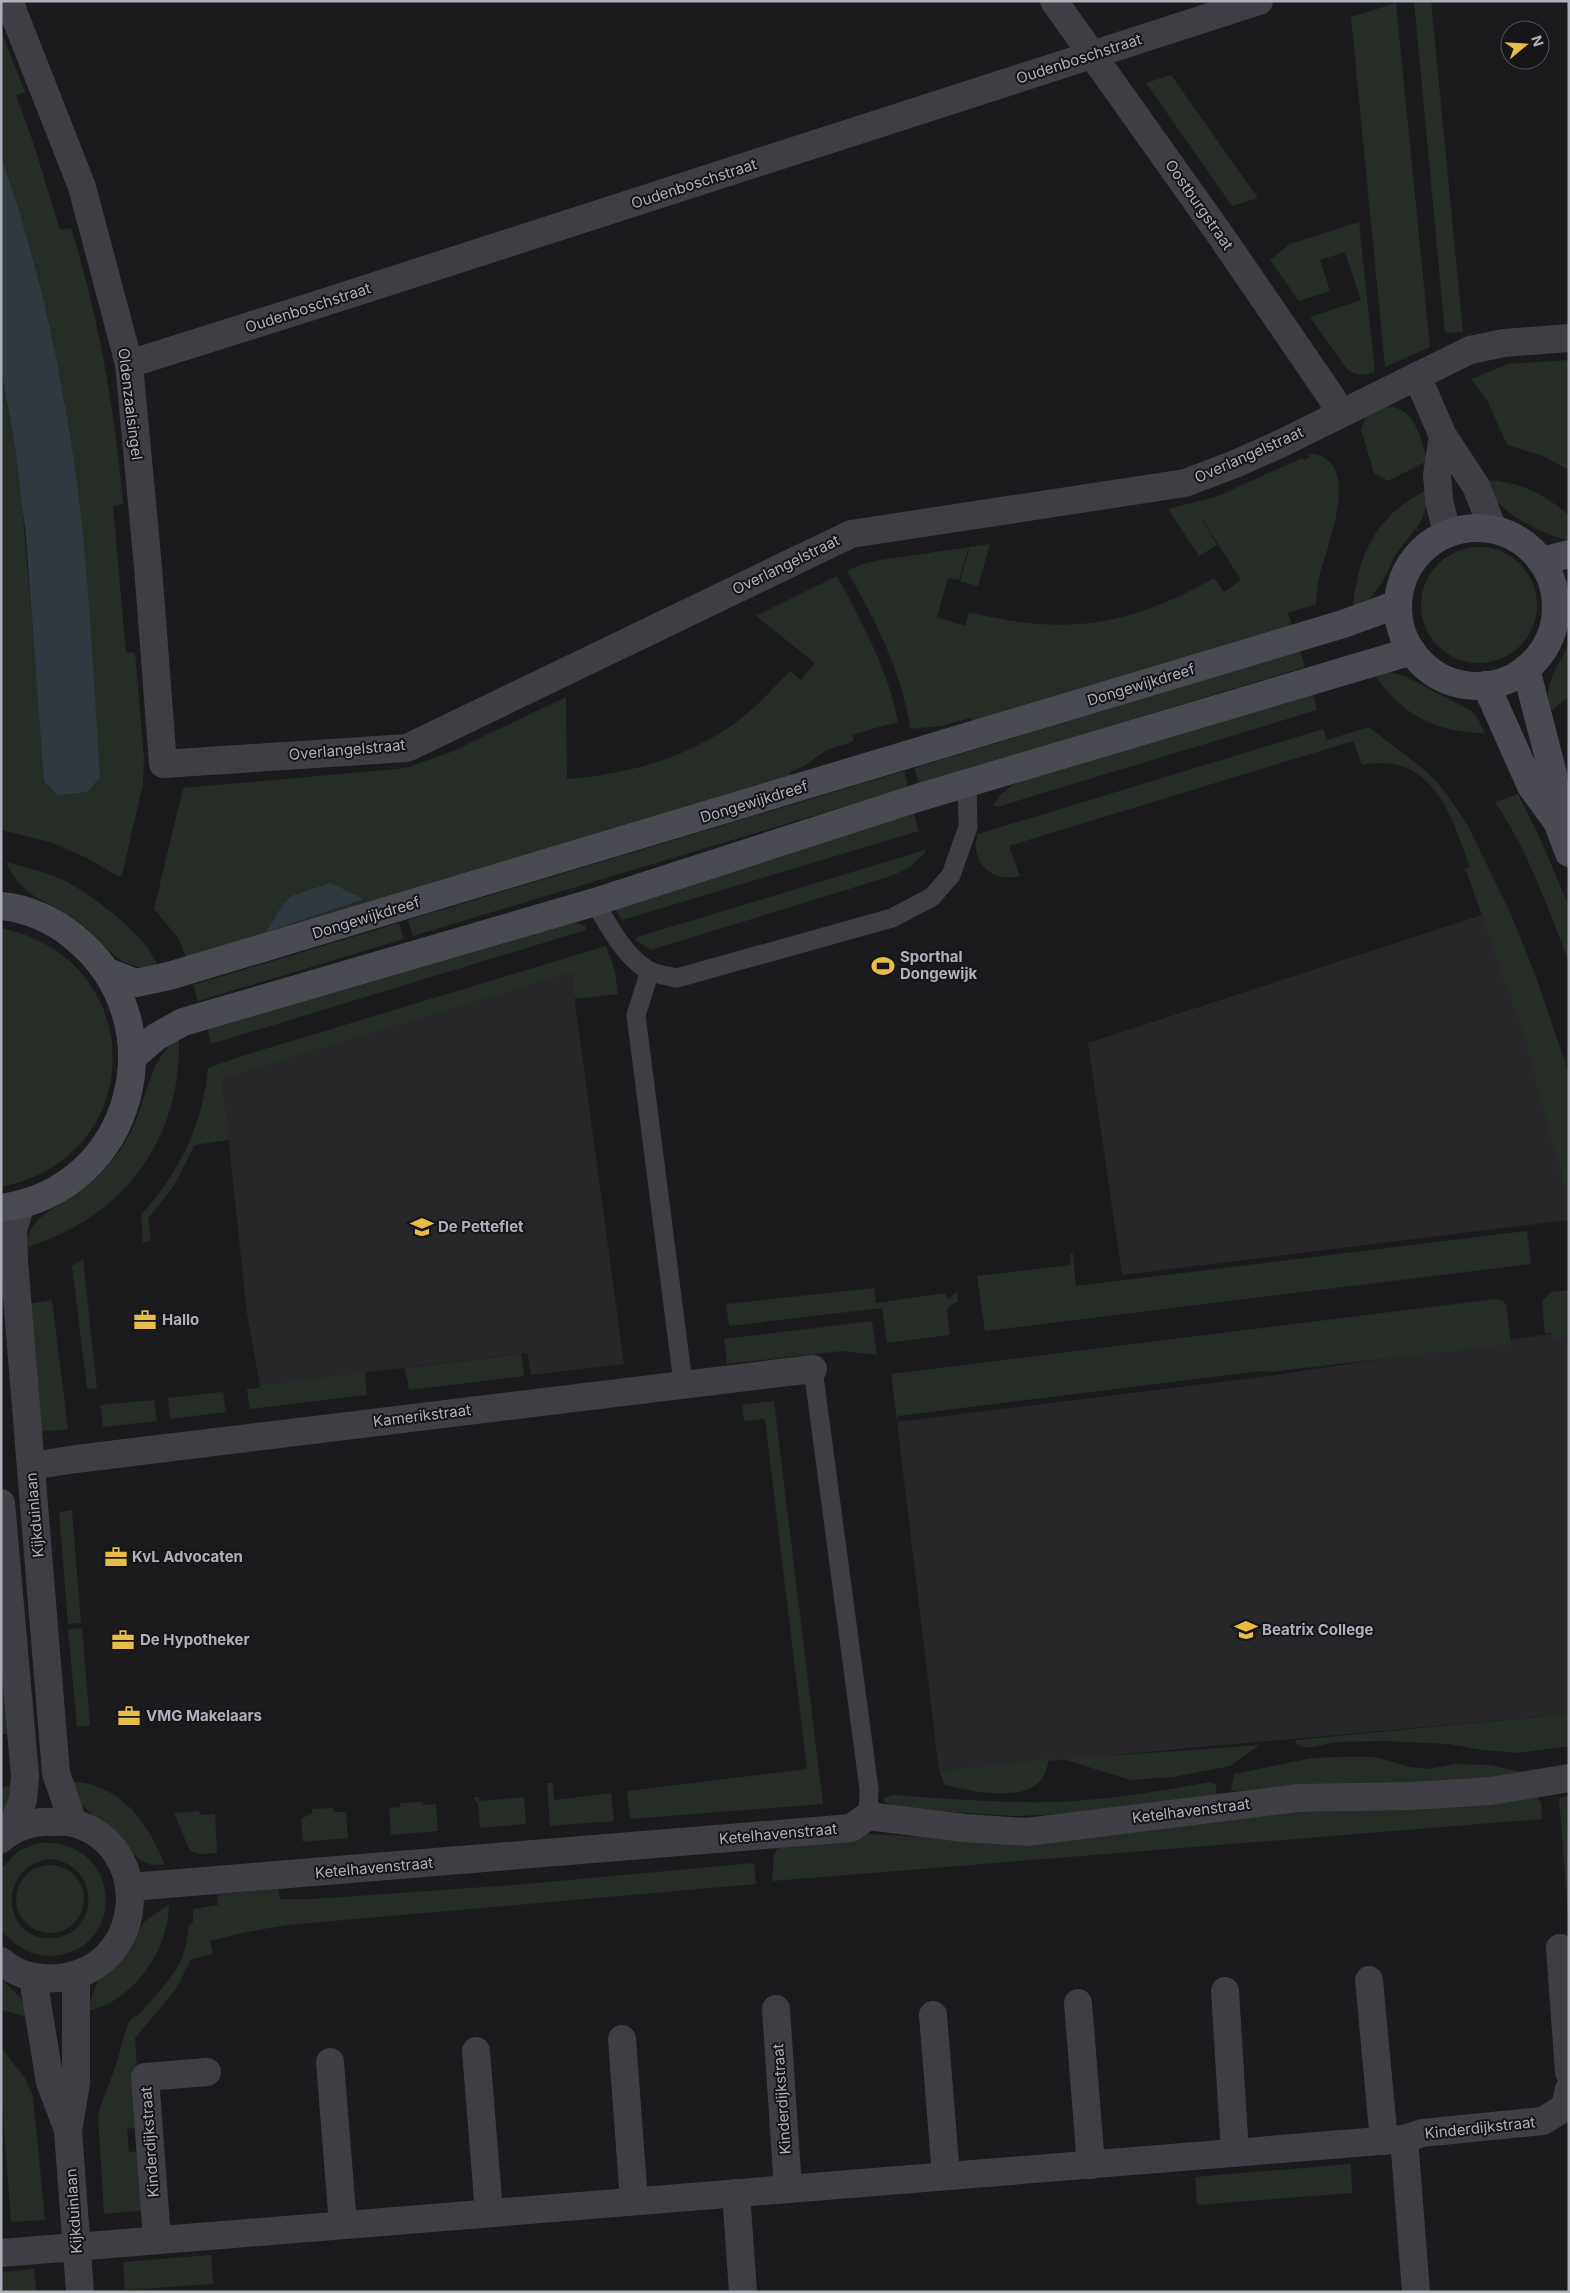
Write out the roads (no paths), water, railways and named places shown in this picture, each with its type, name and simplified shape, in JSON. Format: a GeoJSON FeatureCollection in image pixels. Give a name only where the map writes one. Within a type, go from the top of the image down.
{"type":"FeatureCollection","features":[{"type":"Feature","properties":{"kind":"street","name":"Oldenzaalsingel"},"geometry":{"type":"LineString","coordinates":[[9,1],[82,187],[129,364],[148,567],[162,764]]}},
{"type":"Feature","properties":{"kind":"street","name":"Oostburgstraat"},"geometry":{"type":"LineString","coordinates":[[1054,1],[1094,55],[1332,398],[1338,413]]}},
{"type":"Feature","properties":{"kind":"street","name":"Oudenboschstraat"},"geometry":{"type":"LineString","coordinates":[[129,364],[1258,1]]}},
{"type":"Feature","properties":{"kind":"street","name":"Overlangelstraat"},"geometry":{"type":"LineString","coordinates":[[162,764],[407,748],[851,534],[1185,483],[1250,457],[1470,350],[1504,343],[1569,338]]}},
{"type":"Feature","properties":{"kind":"street"},"geometry":{"type":"LineString","coordinates":[[1416,376],[1443,436],[1476,486],[1493,529]]}},
{"type":"Feature","properties":{"kind":"street"},"geometry":{"type":"LineString","coordinates":[[1443,436],[1437,475],[1439,500],[1447,534]]}},
{"type":"Feature","properties":{"kind":"street"},"geometry":{"type":"LineString","coordinates":[[1476,528],[1493,529],[1512,536],[1528,547],[1541,561],[1553,585],[1562,610],[1541,653],[1526,669],[1507,680],[1486,685],[1464,685],[1444,679],[1426,667],[1412,651],[1401,629],[1398,604],[1401,587],[1407,570],[1417,555],[1447,534],[1476,528]]}},
{"type":"Feature","properties":{"kind":"street"},"geometry":{"type":"LineString","coordinates":[[1541,561],[1569,554]]}},
{"type":"Feature","properties":{"kind":"street","name":"Dongewijkdreef"},"geometry":{"type":"LineString","coordinates":[[108,972],[136,983],[170,976],[1326,630],[1398,604]]}},
{"type":"Feature","properties":{"kind":"street"},"geometry":{"type":"LineString","coordinates":[[134,1056],[156,1037],[183,1022],[595,902],[967,784],[1412,651]]}},
{"type":"Feature","properties":{"kind":"street"},"geometry":{"type":"LineString","coordinates":[[1526,669],[1553,774],[1558,824]]}},
{"type":"Feature","properties":{"kind":"street"},"geometry":{"type":"LineString","coordinates":[[1486,685],[1531,786],[1558,824],[1569,852]]}},
{"type":"Feature","properties":{"kind":"street"},"geometry":{"type":"LineString","coordinates":[[2,905],[35,915],[63,928],[87,948],[108,972],[127,1012],[134,1056],[126,1106],[103,1150],[66,1185],[11,1206]]}},
{"type":"Feature","properties":{"kind":"street","name":"Kijkduinlaan"},"geometry":{"type":"LineString","coordinates":[[11,1206],[56,1773],[73,1823]]}},
{"type":"Feature","properties":{"kind":"street","name":"Kamerikstraat"},"geometry":{"type":"LineString","coordinates":[[31,1466],[813,1368]]}},
{"type":"Feature","properties":{"kind":"street"},"geometry":{"type":"LineString","coordinates":[[1,1503],[25,1776],[23,1800],[6,1834]]}},
{"type":"Feature","properties":{"kind":"street","name":"Ketelhavenstraat"},"geometry":{"type":"LineString","coordinates":[[130,1887],[851,1828],[868,1816],[964,1828],[1028,1832],[1298,1798],[1412,1796],[1491,1791],[1569,1778]]}},
{"type":"Feature","properties":{"kind":"street"},"geometry":{"type":"LineString","coordinates":[[1,1961],[33,1978],[51,1980],[76,1976],[97,1965],[115,1948],[126,1927],[131,1903],[130,1887],[125,1870],[116,1854],[98,1834],[73,1823],[43,1821],[6,1834]]}},
{"type":"Feature","properties":{"kind":"street"},"geometry":{"type":"LineString","coordinates":[[1560,1948],[1569,2072]]}},
{"type":"Feature","properties":{"kind":"street","name":"Kijkduinlaan"},"geometry":{"type":"LineString","coordinates":[[76,1976],[76,2083],[68,2131],[80,2292]]}},
{"type":"Feature","properties":{"kind":"street","name":"Kijkduinlaan"},"geometry":{"type":"LineString","coordinates":[[33,1978],[50,2082],[68,2131]]}},
{"type":"Feature","properties":{"kind":"street","name":"Kinderdijkstraat"},"geometry":{"type":"LineString","coordinates":[[1369,1980],[1416,2292]]}},
{"type":"Feature","properties":{"kind":"street"},"geometry":{"type":"LineString","coordinates":[[1225,1991],[1235,2153]]}},
{"type":"Feature","properties":{"kind":"street"},"geometry":{"type":"LineString","coordinates":[[1078,2003],[1092,2165]]}},
{"type":"Feature","properties":{"kind":"street","name":"Kinderdijkstraat"},"geometry":{"type":"LineString","coordinates":[[776,2009],[788,2189]]}},
{"type":"Feature","properties":{"kind":"street"},"geometry":{"type":"LineString","coordinates":[[933,2015],[946,2176]]}},
{"type":"Feature","properties":{"kind":"street"},"geometry":{"type":"LineString","coordinates":[[622,2039],[634,2201]]}},
{"type":"Feature","properties":{"kind":"street"},"geometry":{"type":"LineString","coordinates":[[476,2050],[489,2213]]}},
{"type":"Feature","properties":{"kind":"street"},"geometry":{"type":"LineString","coordinates":[[330,2062],[343,2225]]}},
{"type":"Feature","properties":{"kind":"street","name":"Kinderdijkstraat"},"geometry":{"type":"LineString","coordinates":[[157,2239],[145,2077],[207,2072]]}},
{"type":"Feature","properties":{"kind":"street","name":"Kinderdijkstraat"},"geometry":{"type":"LineString","coordinates":[[1,2252],[1394,2140],[1422,2133],[1543,2121],[1565,2107],[1569,2089]]}},
{"type":"Feature","properties":{"kind":"street"},"geometry":{"type":"LineString","coordinates":[[736,2193],[743,2292]]}},
{"type":"Feature","properties":{"kind":"lane"},"geometry":{"type":"LineString","coordinates":[[595,902],[613,934],[633,957],[650,971],[677,978],[892,918],[932,898],[951,875],[968,827],[967,784]]}},
{"type":"Feature","properties":{"kind":"lane"},"geometry":{"type":"LineString","coordinates":[[650,971],[636,1015],[683,1383]]}},
{"type":"Feature","properties":{"kind":"lane"},"geometry":{"type":"LineString","coordinates":[[813,1368],[869,1789],[868,1816]]}},
{"type":"Feature","properties":{"kind":"place","name":"Sporthal Dongewijk"},"geometry":{"type":"Point","coordinates":[883,966]}},
{"type":"Feature","properties":{"kind":"place","name":"De Petteflet"},"geometry":{"type":"Point","coordinates":[422,1227]}},
{"type":"Feature","properties":{"kind":"place","name":"Hallo"},"geometry":{"type":"Point","coordinates":[145,1320]}},
{"type":"Feature","properties":{"kind":"place","name":"KvL Advocaten"},"geometry":{"type":"Point","coordinates":[116,1557]}},
{"type":"Feature","properties":{"kind":"place","name":"Beatrix College"},"geometry":{"type":"Point","coordinates":[1246,1630]}},
{"type":"Feature","properties":{"kind":"place","name":"De Hypotheker"},"geometry":{"type":"Point","coordinates":[123,1640]}},
{"type":"Feature","properties":{"kind":"place","name":"VMG Makelaars"},"geometry":{"type":"Point","coordinates":[129,1716]}}]}
